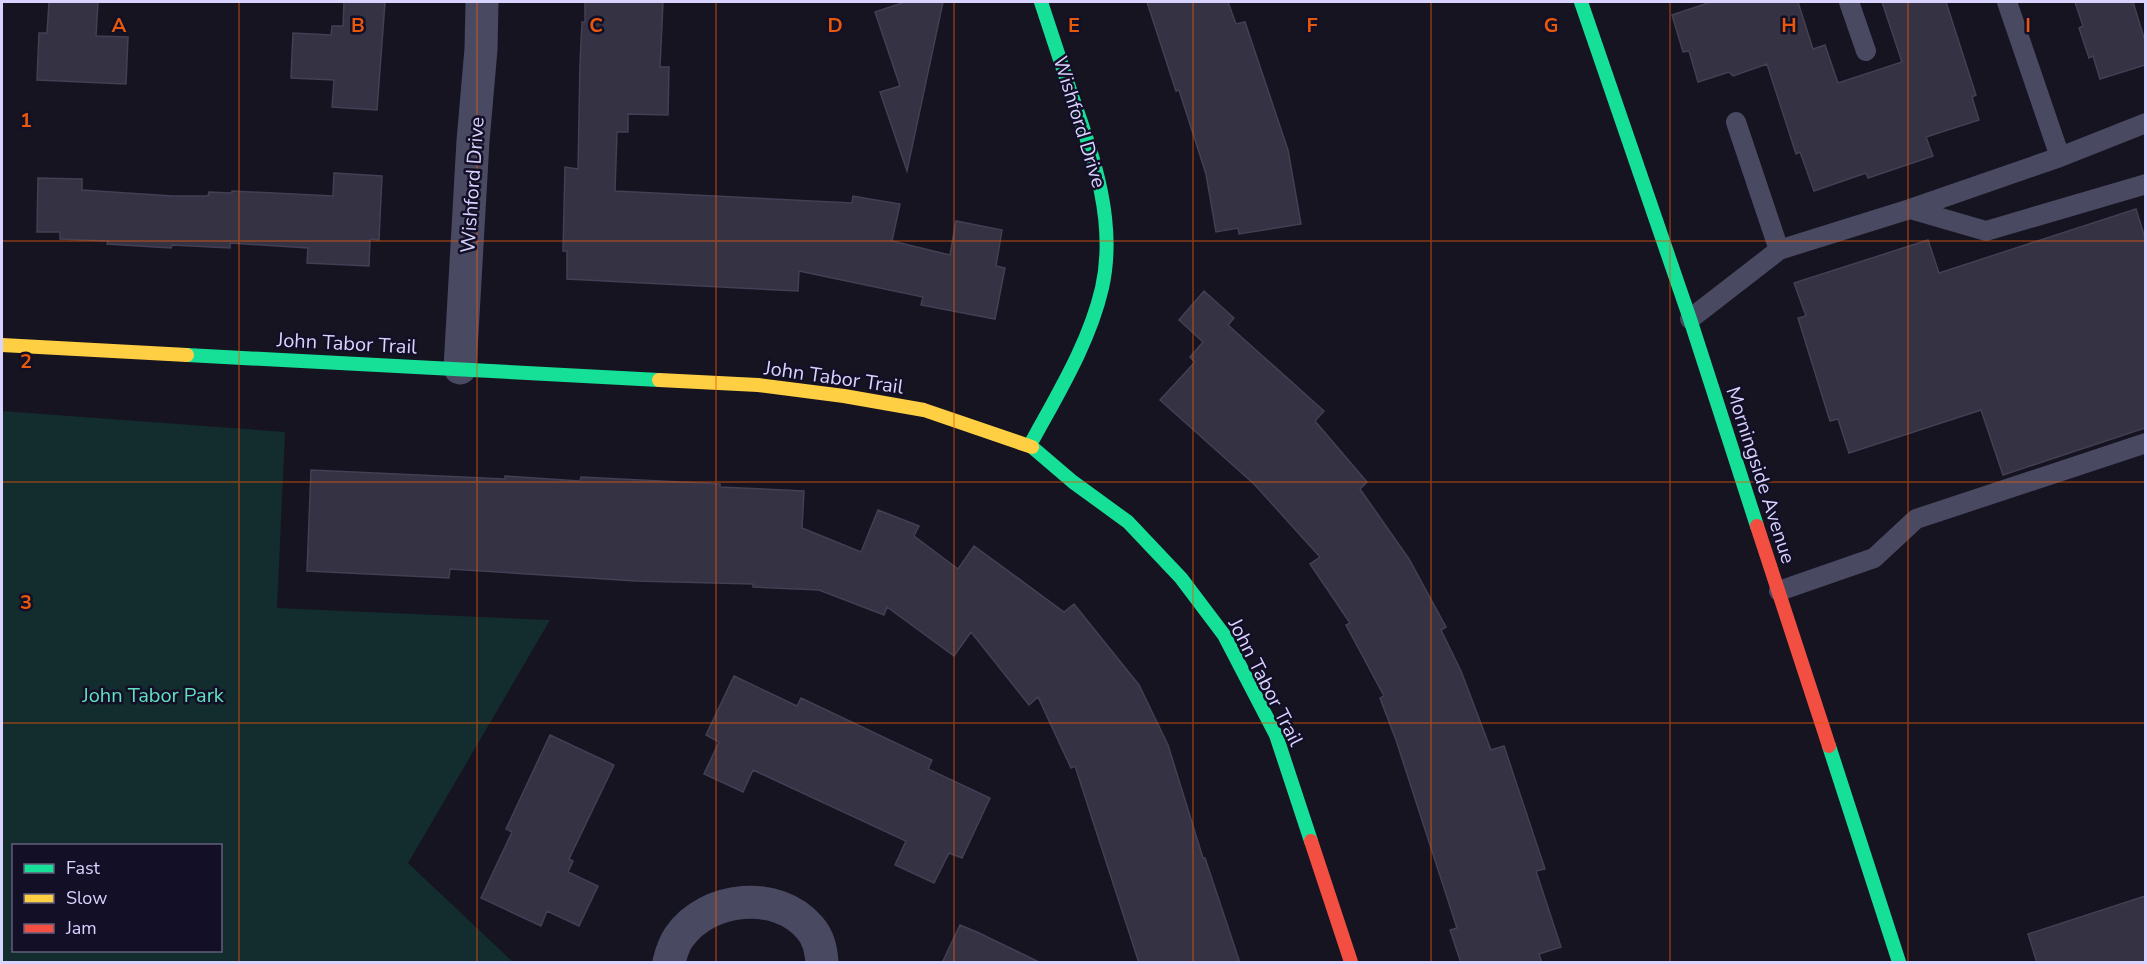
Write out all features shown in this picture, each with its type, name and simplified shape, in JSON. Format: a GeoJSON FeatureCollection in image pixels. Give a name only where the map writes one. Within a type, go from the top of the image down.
{"type":"FeatureCollection","features":[{"type":"Feature","properties":{"kind":"street","name":"Wishford Drive"},"geometry":{"type":"LineString","coordinates":[[460,368],[481,49],[482,2]]}},
{"type":"Feature","properties":{"kind":"street","name":"Wishford Drive"},"geometry":{"type":"LineString","coordinates":[[1030,445],[1092,321],[1103,286],[1106,252],[1102,188],[1041,2]]}},
{"type":"Feature","properties":{"kind":"street","name":"Morningside Avenue"},"geometry":{"type":"LineString","coordinates":[[1581,2],[1690,319],[1899,963]]}},
{"type":"Feature","properties":{"kind":"street","name":"John Tabor Trail"},"geometry":{"type":"LineString","coordinates":[[2,345],[758,385],[833,394],[924,410],[1030,445],[1073,482],[1128,522],[1181,578],[1224,635],[1276,735],[1352,963]]}},
{"type":"Feature","properties":{"kind":"street"},"geometry":{"type":"LineString","coordinates":[[669,963],[679,937],[704,913],[727,904],[749,902],[773,906],[794,914],[811,928],[820,945],[822,963]]}},
{"type":"Feature","properties":{"kind":"lane"},"geometry":{"type":"LineString","coordinates":[[1849,2],[1866,51]]}},
{"type":"Feature","properties":{"kind":"lane"},"geometry":{"type":"LineString","coordinates":[[2007,2],[2060,157]]}},
{"type":"Feature","properties":{"kind":"lane"},"geometry":{"type":"LineString","coordinates":[[1736,122],[1779,250]]}},
{"type":"Feature","properties":{"kind":"lane"},"geometry":{"type":"LineString","coordinates":[[1690,319],[1779,250],[1910,209],[2060,157],[2145,123]]}},
{"type":"Feature","properties":{"kind":"lane"},"geometry":{"type":"LineString","coordinates":[[1910,209],[1986,231],[2145,184]]}},
{"type":"Feature","properties":{"kind":"lane"},"geometry":{"type":"LineString","coordinates":[[1779,591],[1874,558],[1916,519],[2145,443]]}},
{"type":"Feature","properties":{"kind":"green space","name":"John Tabor Park"},"geometry":{"type":"Polygon","coordinates":[[[2,411],[285,432],[277,608],[550,620],[408,863],[513,962],[2,962],[2,411]]]}},
{"type":"Feature","properties":{"kind":"building"},"geometry":{"type":"Polygon","coordinates":[[[49,2],[98,2],[96,36],[128,37],[126,84],[37,80],[39,33],[47,33],[49,2]]]}},
{"type":"Feature","properties":{"kind":"building"},"geometry":{"type":"Polygon","coordinates":[[[344,2],[385,2],[377,110],[332,107],[334,80],[291,78],[293,33],[331,35],[332,26],[343,26],[344,2]]]}},
{"type":"Feature","properties":{"kind":"building"},"geometry":{"type":"Polygon","coordinates":[[[585,2],[663,2],[660,67],[669,67],[668,115],[628,114],[628,132],[617,132],[615,191],[852,203],[853,196],[900,204],[892,241],[950,255],[956,221],[1002,230],[996,266],[1005,268],[995,319],[921,305],[923,297],[799,271],[798,291],[567,279],[567,251],[563,251],[565,167],[578,169],[580,64],[585,2]]]}},
{"type":"Feature","properties":{"kind":"building"},"geometry":{"type":"Polygon","coordinates":[[[905,2],[943,2],[907,171],[880,92],[900,86],[875,12],[905,2]]]}},
{"type":"Feature","properties":{"kind":"building"},"geometry":{"type":"Polygon","coordinates":[[[1147,2],[1228,2],[1236,24],[1245,22],[1288,150],[1301,224],[1239,234],[1238,228],[1216,232],[1206,174],[1147,2]]]}},
{"type":"Feature","properties":{"kind":"building"},"geometry":{"type":"Polygon","coordinates":[[[1711,2],[1798,2],[1813,49],[1825,45],[1838,83],[1902,62],[1882,2],[1946,2],[1976,95],[1972,97],[1979,120],[1926,137],[1933,156],[1868,178],[1866,173],[1814,191],[1800,152],[1796,154],[1767,64],[1733,76],[1729,72],[1698,82],[1689,51],[1683,52],[1672,15],[1711,2]]]}},
{"type":"Feature","properties":{"kind":"building"},"geometry":{"type":"Polygon","coordinates":[[[2075,2],[2133,2],[2145,41],[2145,65],[2100,79],[2093,56],[2089,58],[2079,28],[2083,26],[2075,2]]]}},
{"type":"Feature","properties":{"kind":"building"},"geometry":{"type":"Polygon","coordinates":[[[334,173],[382,176],[379,240],[370,239],[369,266],[307,263],[308,248],[230,243],[230,248],[172,245],[171,248],[107,244],[108,241],[60,239],[60,232],[37,232],[38,178],[82,179],[82,190],[172,196],[208,196],[209,192],[232,193],[232,191],[333,196],[334,173]]]}},
{"type":"Feature","properties":{"kind":"building"},"geometry":{"type":"Polygon","coordinates":[[[2136,209],[2145,238],[2145,428],[2003,475],[1981,410],[1849,453],[1838,419],[1830,421],[1798,318],[1806,316],[1794,283],[1928,240],[1939,273],[2136,209]]]}},
{"type":"Feature","properties":{"kind":"building"},"geometry":{"type":"Polygon","coordinates":[[[1204,291],[1234,318],[1228,325],[1324,411],[1315,421],[1367,482],[1360,489],[1409,559],[1446,627],[1441,630],[1461,671],[1491,750],[1504,746],[1545,869],[1536,871],[1561,947],[1539,954],[1542,963],[1461,963],[1450,930],[1457,928],[1396,740],[1380,698],[1384,696],[1346,625],[1350,623],[1310,564],[1320,557],[1254,484],[1160,400],[1195,362],[1190,357],[1203,342],[1179,320],[1204,291]]]}},
{"type":"Feature","properties":{"kind":"building"},"geometry":{"type":"Polygon","coordinates":[[[311,470],[505,479],[505,476],[580,481],[581,477],[804,491],[802,528],[861,552],[878,510],[919,526],[914,536],[958,569],[974,546],[1064,612],[1074,604],[1139,685],[1168,745],[1203,858],[1205,858],[1240,963],[1139,963],[1075,766],[1071,768],[1038,697],[1029,705],[971,632],[954,656],[887,607],[884,615],[819,590],[753,587],[753,584],[636,581],[450,569],[449,578],[307,571],[311,470]]]}},
{"type":"Feature","properties":{"kind":"building"},"geometry":{"type":"Polygon","coordinates":[[[734,676],[797,706],[801,698],[932,760],[928,769],[990,798],[962,858],[949,853],[934,883],[895,865],[906,841],[753,770],[743,792],[704,774],[719,742],[706,735],[734,676]]]}},
{"type":"Feature","properties":{"kind":"building"},"geometry":{"type":"Polygon","coordinates":[[[550,735],[614,765],[569,859],[573,861],[568,872],[598,886],[579,926],[547,911],[541,926],[481,898],[512,832],[506,829],[550,735]]]}},
{"type":"Feature","properties":{"kind":"building"},"geometry":{"type":"Polygon","coordinates":[[[2145,896],[2145,963],[2037,963],[2028,934],[2145,896]]]}},
{"type":"Feature","properties":{"kind":"building"},"geometry":{"type":"Polygon","coordinates":[[[960,925],[977,932],[1041,963],[942,963],[960,925]]]}},
{"type":"Feature","properties":{"kind":"traffic: fast"},"geometry":{"type":"LineString","coordinates":[[1030,445],[1071,369],[1089,329],[1102,288],[1107,238],[1105,213],[1094,165],[1041,2]]}},
{"type":"Feature","properties":{"kind":"traffic: fast"},"geometry":{"type":"LineString","coordinates":[[1581,2],[1690,319],[1757,526]]}},
{"type":"Feature","properties":{"kind":"traffic: fast"},"geometry":{"type":"LineString","coordinates":[[187,355],[659,380]]}},
{"type":"Feature","properties":{"kind":"traffic: fast"},"geometry":{"type":"LineString","coordinates":[[1032,447],[1073,482],[1128,522],[1181,578],[1224,635],[1276,735],[1311,841]]}},
{"type":"Feature","properties":{"kind":"traffic: fast"},"geometry":{"type":"LineString","coordinates":[[1829,746],[1899,962]]}},
{"type":"Feature","properties":{"kind":"traffic: slow"},"geometry":{"type":"LineString","coordinates":[[2,345],[187,355]]}},
{"type":"Feature","properties":{"kind":"traffic: slow"},"geometry":{"type":"LineString","coordinates":[[659,380],[758,385],[844,396],[924,410],[1032,447]]}},
{"type":"Feature","properties":{"kind":"traffic: jam"},"geometry":{"type":"LineString","coordinates":[[1757,526],[1829,746]]}},
{"type":"Feature","properties":{"kind":"traffic: jam"},"geometry":{"type":"LineString","coordinates":[[1311,841],[1351,962]]}}]}
